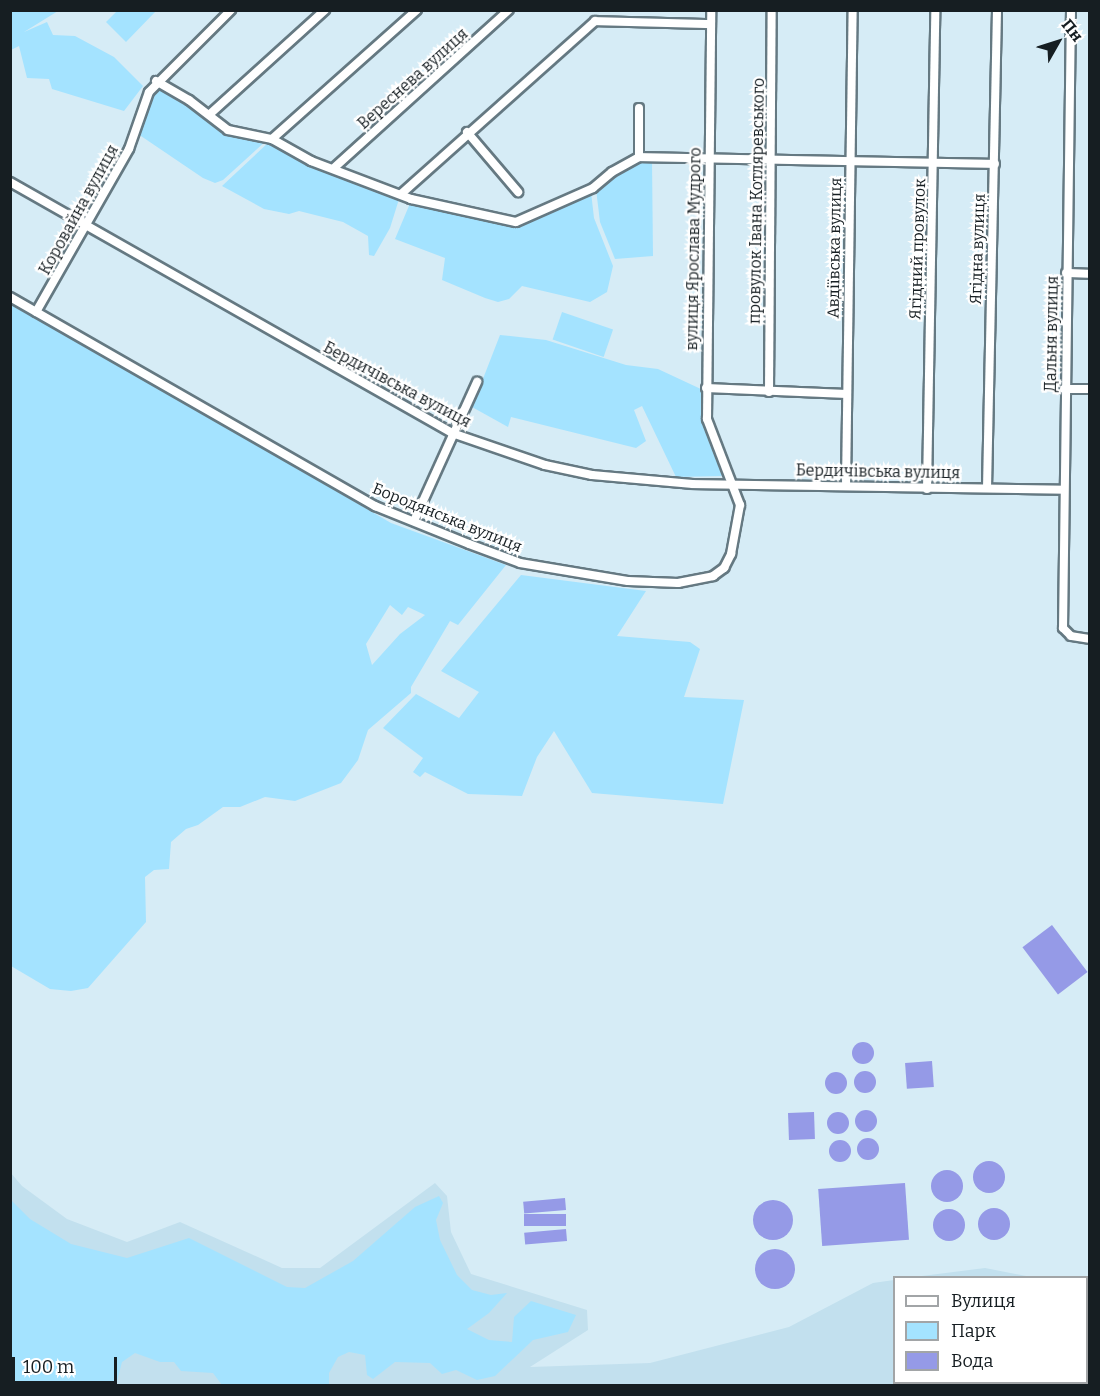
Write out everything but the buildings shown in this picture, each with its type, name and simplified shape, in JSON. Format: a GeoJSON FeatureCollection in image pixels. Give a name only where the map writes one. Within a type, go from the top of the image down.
{"type":"FeatureCollection","features":[{"type":"Feature","properties":{"kind":"street","name":"Коровайна вулиця"},"geometry":{"type":"LineString","coordinates":[[36,312],[129,149],[141,107],[156,81],[231,10]]}},
{"type":"Feature","properties":{"kind":"street"},"geometry":{"type":"LineString","coordinates":[[210,114],[325,10]]}},
{"type":"Feature","properties":{"kind":"street"},"geometry":{"type":"LineString","coordinates":[[272,139],[417,10]]}},
{"type":"Feature","properties":{"kind":"street","name":"Вереснева вулиця"},"geometry":{"type":"LineString","coordinates":[[335,167],[509,10]]}},
{"type":"Feature","properties":{"kind":"street","name":"вулиця Ярослава Мудрого"},"geometry":{"type":"LineString","coordinates":[[711,10],[707,419],[734,482]]}},
{"type":"Feature","properties":{"kind":"street","name":"провулок Івана Котляревського"},"geometry":{"type":"LineString","coordinates":[[768,392],[772,10]]}},
{"type":"Feature","properties":{"kind":"street","name":"Авдіївська вулиця"},"geometry":{"type":"LineString","coordinates":[[846,486],[853,10]]}},
{"type":"Feature","properties":{"kind":"street","name":"Ягідний провулок"},"geometry":{"type":"LineString","coordinates":[[927,489],[935,10]]}},
{"type":"Feature","properties":{"kind":"street","name":"Ягідна вулиця"},"geometry":{"type":"LineString","coordinates":[[987,488],[997,10]]}},
{"type":"Feature","properties":{"kind":"street","name":"Дальня вулиця"},"geometry":{"type":"LineString","coordinates":[[1071,10],[1062,490],[1063,627],[1071,636],[1089,639]]}},
{"type":"Feature","properties":{"kind":"street"},"geometry":{"type":"LineString","coordinates":[[401,194],[467,132],[595,21],[711,24]]}},
{"type":"Feature","properties":{"kind":"street"},"geometry":{"type":"LineString","coordinates":[[156,81],[210,114],[228,130],[272,139],[292,152],[401,194],[516,222],[593,188],[612,172],[639,157],[708,156],[850,162],[995,164]]}},
{"type":"Feature","properties":{"kind":"street"},"geometry":{"type":"LineString","coordinates":[[639,108],[639,157]]}},
{"type":"Feature","properties":{"kind":"street"},"geometry":{"type":"LineString","coordinates":[[467,132],[518,192]]}},
{"type":"Feature","properties":{"kind":"street","name":"Бердичівська вулиця"},"geometry":{"type":"LineString","coordinates":[[10,182],[452,433],[545,465],[592,475],[693,484],[734,482],[927,489],[1062,490]]}},
{"type":"Feature","properties":{"kind":"street"},"geometry":{"type":"LineString","coordinates":[[1066,273],[1089,274]]}},
{"type":"Feature","properties":{"kind":"street","name":"Бородянська вулиця"},"geometry":{"type":"LineString","coordinates":[[10,297],[375,506],[520,562],[628,581],[678,583],[713,576],[728,560],[740,505],[734,482]]}},
{"type":"Feature","properties":{"kind":"street"},"geometry":{"type":"LineString","coordinates":[[414,521],[477,382]]}},
{"type":"Feature","properties":{"kind":"street"},"geometry":{"type":"LineString","coordinates":[[706,388],[847,394]]}},
{"type":"Feature","properties":{"kind":"street"},"geometry":{"type":"LineString","coordinates":[[1064,389],[1089,389]]}},
{"type":"Feature","properties":{"kind":"shaded area"},"geometry":{"type":"Polygon","coordinates":[[[10,1172],[22,1186],[67,1219],[127,1242],[180,1222],[282,1268],[320,1268],[435,1183],[447,1196],[451,1232],[471,1274],[587,1310],[588,1330],[530,1367],[650,1363],[789,1327],[873,1283],[893,1280],[893,1384],[1088,1384],[1088,1340],[1089,1385],[11,1385],[10,1172]]]}},
{"type":"Feature","properties":{"kind":"shaded area"},"geometry":{"type":"Polygon","coordinates":[[[985,1268],[1026,1276],[922,1276],[985,1268]]]}},
{"type":"Feature","properties":{"kind":"green space"},"geometry":{"type":"Polygon","coordinates":[[[11,10],[58,11],[24,32],[47,22],[53,35],[75,36],[114,57],[143,86],[124,111],[52,89],[49,79],[27,78],[19,46],[11,50],[11,10]]]}},
{"type":"Feature","properties":{"kind":"green space"},"geometry":{"type":"Polygon","coordinates":[[[117,11],[156,11],[126,42],[106,22],[117,11]]]}},
{"type":"Feature","properties":{"kind":"green space"},"geometry":{"type":"Polygon","coordinates":[[[160,88],[188,102],[227,132],[267,140],[223,180],[215,183],[203,178],[138,134],[151,94],[160,88]]]}},
{"type":"Feature","properties":{"kind":"green space"},"geometry":{"type":"Polygon","coordinates":[[[269,142],[310,163],[400,196],[390,228],[374,256],[369,255],[368,236],[343,222],[299,211],[289,214],[264,209],[222,186],[269,142]]]}},
{"type":"Feature","properties":{"kind":"green space"},"geometry":{"type":"Polygon","coordinates":[[[638,160],[652,161],[653,256],[615,259],[600,222],[596,189],[638,160]]]}},
{"type":"Feature","properties":{"kind":"green space"},"geometry":{"type":"Polygon","coordinates":[[[591,192],[594,218],[613,266],[607,292],[590,302],[522,286],[509,299],[498,302],[485,298],[442,280],[445,258],[395,239],[411,201],[516,224],[591,192]]]}},
{"type":"Feature","properties":{"kind":"green space"},"geometry":{"type":"Polygon","coordinates":[[[10,301],[391,523],[506,565],[458,625],[450,621],[411,687],[411,693],[368,730],[358,760],[341,783],[295,801],[265,797],[240,807],[223,807],[198,825],[186,829],[171,842],[169,869],[154,870],[145,877],[146,922],[88,988],[71,991],[50,989],[11,966],[10,301]],[[390,605],[366,644],[372,665],[400,634],[425,615],[408,607],[402,615],[390,605]]]}},
{"type":"Feature","properties":{"kind":"green space"},"geometry":{"type":"Polygon","coordinates":[[[562,312],[613,330],[604,357],[553,339],[562,312]]]}},
{"type":"Feature","properties":{"kind":"green space"},"geometry":{"type":"Polygon","coordinates":[[[500,335],[546,340],[626,365],[658,369],[703,390],[704,420],[722,476],[676,477],[642,406],[634,410],[646,441],[636,448],[511,417],[508,427],[472,407],[500,335]]]}},
{"type":"Feature","properties":{"kind":"green space"},"geometry":{"type":"Polygon","coordinates":[[[521,575],[646,591],[617,636],[690,642],[700,649],[684,697],[744,700],[723,804],[592,793],[554,731],[537,757],[522,796],[468,794],[425,772],[420,777],[413,772],[423,758],[383,728],[416,694],[459,718],[479,692],[441,671],[521,575]]]}},
{"type":"Feature","properties":{"kind":"green space"},"geometry":{"type":"Polygon","coordinates":[[[439,1196],[443,1203],[436,1220],[440,1240],[457,1275],[472,1290],[491,1295],[507,1293],[489,1313],[467,1329],[489,1340],[512,1342],[514,1317],[531,1301],[576,1315],[568,1332],[533,1340],[495,1376],[477,1380],[456,1370],[442,1374],[430,1363],[395,1362],[373,1379],[367,1375],[365,1355],[349,1352],[338,1357],[329,1373],[329,1385],[222,1385],[213,1373],[181,1371],[174,1362],[160,1362],[135,1353],[122,1362],[116,1385],[11,1385],[11,1200],[30,1219],[71,1244],[127,1258],[189,1238],[287,1287],[305,1288],[353,1261],[415,1207],[439,1196]]]}},
{"type":"Feature","properties":{"kind":"water"},"geometry":{"type":"Polygon","coordinates":[[[1052,925],[1088,972],[1058,994],[1022,947],[1052,925]]]}},
{"type":"Feature","properties":{"kind":"water"},"geometry":{"type":"Polygon","coordinates":[[[863,1042],[871,1045],[874,1053],[871,1061],[863,1064],[855,1061],[852,1053],[855,1045],[863,1042]]]}},
{"type":"Feature","properties":{"kind":"water"},"geometry":{"type":"Polygon","coordinates":[[[932,1061],[934,1087],[907,1089],[905,1063],[932,1061]]]}},
{"type":"Feature","properties":{"kind":"water"},"geometry":{"type":"Polygon","coordinates":[[[865,1071],[873,1074],[876,1082],[873,1090],[865,1093],[857,1090],[854,1082],[857,1074],[865,1071]]]}},
{"type":"Feature","properties":{"kind":"water"},"geometry":{"type":"Polygon","coordinates":[[[836,1072],[844,1075],[847,1083],[844,1091],[836,1094],[828,1091],[825,1083],[828,1075],[836,1072]]]}},
{"type":"Feature","properties":{"kind":"water"},"geometry":{"type":"Polygon","coordinates":[[[866,1110],[874,1113],[877,1121],[874,1129],[866,1132],[858,1129],[855,1121],[858,1113],[866,1110]]]}},
{"type":"Feature","properties":{"kind":"water"},"geometry":{"type":"Polygon","coordinates":[[[814,1112],[815,1139],[789,1140],[788,1113],[814,1112]]]}},
{"type":"Feature","properties":{"kind":"water"},"geometry":{"type":"Polygon","coordinates":[[[838,1112],[846,1115],[849,1123],[846,1131],[838,1134],[830,1131],[827,1123],[830,1115],[838,1112]]]}},
{"type":"Feature","properties":{"kind":"water"},"geometry":{"type":"Polygon","coordinates":[[[868,1138],[876,1141],[879,1149],[876,1157],[868,1160],[860,1157],[857,1149],[860,1141],[868,1138]]]}},
{"type":"Feature","properties":{"kind":"water"},"geometry":{"type":"Polygon","coordinates":[[[840,1140],[848,1143],[851,1151],[848,1159],[840,1162],[832,1159],[829,1151],[832,1143],[840,1140]]]}},
{"type":"Feature","properties":{"kind":"water"},"geometry":{"type":"Polygon","coordinates":[[[989,1161],[1000,1166],[1005,1177],[1000,1188],[989,1193],[978,1188],[973,1177],[978,1166],[989,1161]]]}},
{"type":"Feature","properties":{"kind":"water"},"geometry":{"type":"Polygon","coordinates":[[[947,1170],[958,1175],[963,1186],[958,1197],[947,1202],[936,1197],[931,1186],[936,1175],[947,1170]]]}},
{"type":"Feature","properties":{"kind":"water"},"geometry":{"type":"Polygon","coordinates":[[[905,1183],[909,1240],[822,1246],[818,1189],[905,1183]]]}},
{"type":"Feature","properties":{"kind":"water"},"geometry":{"type":"Polygon","coordinates":[[[565,1198],[566,1210],[524,1214],[523,1202],[565,1198]]]}},
{"type":"Feature","properties":{"kind":"water"},"geometry":{"type":"Polygon","coordinates":[[[773,1200],[781,1201],[787,1206],[792,1212],[792,1228],[787,1234],[781,1239],[773,1240],[765,1239],[759,1234],[754,1228],[753,1220],[754,1212],[759,1206],[765,1201],[773,1200]]]}},
{"type":"Feature","properties":{"kind":"water"},"geometry":{"type":"Polygon","coordinates":[[[994,1208],[1005,1213],[1010,1224],[1005,1235],[994,1240],[983,1235],[978,1224],[983,1213],[994,1208]]]}},
{"type":"Feature","properties":{"kind":"water"},"geometry":{"type":"Polygon","coordinates":[[[949,1209],[960,1214],[965,1225],[960,1236],[949,1241],[938,1236],[933,1225],[938,1214],[949,1209]]]}},
{"type":"Feature","properties":{"kind":"water"},"geometry":{"type":"Polygon","coordinates":[[[524,1214],[566,1214],[566,1226],[524,1226],[524,1214]]]}},
{"type":"Feature","properties":{"kind":"water"},"geometry":{"type":"Polygon","coordinates":[[[566,1229],[567,1241],[525,1245],[524,1233],[566,1229]]]}},
{"type":"Feature","properties":{"kind":"water"},"geometry":{"type":"Polygon","coordinates":[[[775,1249],[783,1250],[789,1255],[794,1261],[794,1277],[789,1283],[783,1288],[775,1289],[767,1288],[761,1283],[756,1277],[755,1269],[756,1261],[761,1255],[767,1250],[775,1249]]]}}]}
